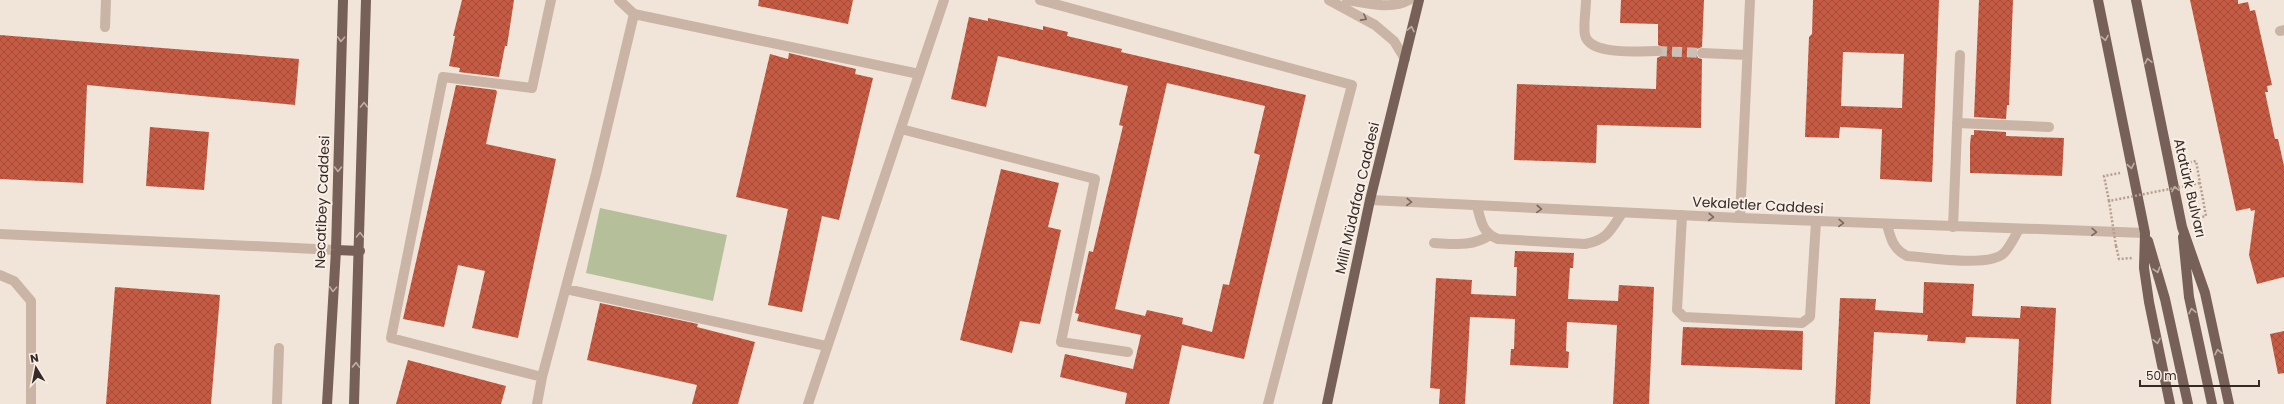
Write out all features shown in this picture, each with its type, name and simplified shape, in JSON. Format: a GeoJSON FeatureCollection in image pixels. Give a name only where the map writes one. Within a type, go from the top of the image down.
{"type":"FeatureCollection","features":[{"type":"Feature","properties":{"kind":"main road","name":"Necatibey Caddesi"},"geometry":{"type":"LineString","coordinates":[[327,404],[336,250],[343,0]]}},
{"type":"Feature","properties":{"kind":"main road"},"geometry":{"type":"LineString","coordinates":[[354,404],[360,251],[366,0]]}},
{"type":"Feature","properties":{"kind":"main road","name":"Millî Müdafaa Caddesi"},"geometry":{"type":"LineString","coordinates":[[1327,404],[1370,200],[1419,0]]}},
{"type":"Feature","properties":{"kind":"main road"},"geometry":{"type":"LineString","coordinates":[[2098,0],[2145,234],[2165,299],[2188,404]]}},
{"type":"Feature","properties":{"kind":"main road","name":"Atatürk Bulvarı"},"geometry":{"type":"LineString","coordinates":[[2136,0],[2182,227],[2205,293],[2229,404]]}},
{"type":"Feature","properties":{"kind":"main road"},"geometry":{"type":"LineString","coordinates":[[2182,227],[2190,297],[2212,404]]}},
{"type":"Feature","properties":{"kind":"main road"},"geometry":{"type":"LineString","coordinates":[[2145,234],[2144,268],[2149,302],[2170,404]]}},
{"type":"Feature","properties":{"kind":"main road"},"geometry":{"type":"LineString","coordinates":[[336,250],[360,251]]}},
{"type":"Feature","properties":{"kind":"street"},"geometry":{"type":"LineString","coordinates":[[105,27],[106,0]]}},
{"type":"Feature","properties":{"kind":"street"},"geometry":{"type":"LineString","coordinates":[[542,377],[391,338],[443,77],[532,88],[551,0]]}},
{"type":"Feature","properties":{"kind":"street"},"geometry":{"type":"LineString","coordinates":[[619,0],[634,14],[919,74]]}},
{"type":"Feature","properties":{"kind":"street"},"geometry":{"type":"LineString","coordinates":[[808,404],[826,346],[944,0]]}},
{"type":"Feature","properties":{"kind":"street"},"geometry":{"type":"LineString","coordinates":[[1040,0],[1352,84],[1268,404]]}},
{"type":"Feature","properties":{"kind":"street"},"geometry":{"type":"LineString","coordinates":[[1329,0],[1375,24],[1394,41],[1405,59]]}},
{"type":"Feature","properties":{"kind":"street"},"geometry":{"type":"LineString","coordinates":[[1347,0],[1386,4],[1409,0]]}},
{"type":"Feature","properties":{"kind":"street"},"geometry":{"type":"LineString","coordinates":[[1586,0],[1585,32],[1591,45],[1602,49],[1657,51]]}},
{"type":"Feature","properties":{"kind":"street"},"geometry":{"type":"LineString","coordinates":[[1740,218],[1750,0]]}},
{"type":"Feature","properties":{"kind":"street"},"geometry":{"type":"LineString","coordinates":[[537,404],[542,377],[596,174],[634,14]]}},
{"type":"Feature","properties":{"kind":"street"},"geometry":{"type":"LineString","coordinates":[[1702,53],[1747,55]]}},
{"type":"Feature","properties":{"kind":"street"},"geometry":{"type":"LineString","coordinates":[[1953,227],[1960,55]]}},
{"type":"Feature","properties":{"kind":"street"},"geometry":{"type":"LineString","coordinates":[[1957,122],[2048,127]]}},
{"type":"Feature","properties":{"kind":"street"},"geometry":{"type":"LineString","coordinates":[[901,129],[1095,179],[1061,342],[1128,352]]}},
{"type":"Feature","properties":{"kind":"street","name":"Vekaletler Caddesi"},"geometry":{"type":"LineString","coordinates":[[1370,200],[1816,222],[2145,234]]}},
{"type":"Feature","properties":{"kind":"street"},"geometry":{"type":"LineString","coordinates":[[1476,206],[1483,229],[1490,236],[1498,239],[1585,244],[1597,242],[1607,236],[1622,213]]}},
{"type":"Feature","properties":{"kind":"street"},"geometry":{"type":"LineString","coordinates":[[1682,216],[1677,310],[1680,314],[1684,317],[1802,323],[1810,317],[1816,222]]}},
{"type":"Feature","properties":{"kind":"street"},"geometry":{"type":"LineString","coordinates":[[1887,225],[1893,244],[1898,251],[1907,256],[1981,260],[1994,259],[2004,253],[2019,229]]}},
{"type":"Feature","properties":{"kind":"street"},"geometry":{"type":"LineString","coordinates":[[0,234],[336,250]]}},
{"type":"Feature","properties":{"kind":"street"},"geometry":{"type":"LineString","coordinates":[[1434,243],[1471,244],[1480,242],[1490,236]]}},
{"type":"Feature","properties":{"kind":"street"},"geometry":{"type":"LineString","coordinates":[[0,275],[14,281],[31,301],[31,404]]}},
{"type":"Feature","properties":{"kind":"street"},"geometry":{"type":"LineString","coordinates":[[566,288],[826,346]]}},
{"type":"Feature","properties":{"kind":"street"},"geometry":{"type":"LineString","coordinates":[[277,404],[280,348]]}},
{"type":"Feature","properties":{"kind":"path"},"geometry":{"type":"LineString","coordinates":[[2196,161],[2206,216]]}},
{"type":"Feature","properties":{"kind":"path"},"geometry":{"type":"LineString","coordinates":[[2104,176],[2119,259]]}},
{"type":"Feature","properties":{"kind":"path"},"geometry":{"type":"LineString","coordinates":[[2108,201],[2200,183]]}},
{"type":"Feature","properties":{"kind":"green space"},"geometry":{"type":"Polygon","coordinates":[[[600,208],[727,235],[713,301],[586,273],[600,208]]]}},
{"type":"Feature","properties":{"kind":"building"},"geometry":{"type":"Polygon","coordinates":[[[462,0],[514,0],[507,46],[505,46],[499,77],[459,72],[460,68],[449,66],[455,36],[453,36],[462,0]]]}},
{"type":"Feature","properties":{"kind":"building"},"geometry":{"type":"Polygon","coordinates":[[[759,0],[853,0],[848,24],[758,6],[759,0]]]}},
{"type":"Feature","properties":{"kind":"building"},"geometry":{"type":"Polygon","coordinates":[[[1621,0],[1704,0],[1702,47],[1697,49],[1696,53],[1698,58],[1702,59],[1701,128],[1597,125],[1596,163],[1514,160],[1517,84],[1656,89],[1657,58],[1661,56],[1663,51],[1662,47],[1658,45],[1658,24],[1620,23],[1621,0]]]}},
{"type":"Feature","properties":{"kind":"building"},"geometry":{"type":"Polygon","coordinates":[[[1813,0],[1939,0],[1932,182],[1880,179],[1882,129],[1840,127],[1839,138],[1805,137],[1809,37],[1812,34],[1813,0]],[[1843,52],[1841,106],[1902,108],[1904,54],[1843,52]]]}},
{"type":"Feature","properties":{"kind":"building"},"geometry":{"type":"Polygon","coordinates":[[[1979,0],[2013,0],[2009,105],[2007,105],[2006,119],[1974,117],[1979,0]]]}},
{"type":"Feature","properties":{"kind":"building"},"geometry":{"type":"Polygon","coordinates":[[[2190,0],[2238,0],[2238,4],[2248,2],[2250,11],[2255,10],[2272,85],[2267,86],[2268,92],[2265,92],[2275,139],[2278,139],[2284,166],[2284,277],[2257,284],[2249,255],[2255,210],[2251,211],[2250,208],[2236,211],[2190,0]]]}},
{"type":"Feature","properties":{"kind":"building"},"geometry":{"type":"Polygon","coordinates":[[[969,17],[988,21],[988,18],[1043,30],[1043,26],[1068,32],[1067,36],[1122,49],[1121,52],[1306,95],[1244,359],[1182,345],[1169,404],[1125,404],[1127,393],[1060,377],[1065,354],[1133,369],[1141,335],[1077,321],[1079,314],[1075,313],[1089,251],[1093,252],[1123,126],[1119,125],[1128,86],[998,56],[986,107],[951,99],[969,17]],[[1167,83],[1115,309],[1145,316],[1147,310],[1183,318],[1182,324],[1212,332],[1223,284],[1229,285],[1260,155],[1254,153],[1265,106],[1167,83]]]}},
{"type":"Feature","properties":{"kind":"building"},"geometry":{"type":"Polygon","coordinates":[[[0,35],[299,59],[295,105],[87,85],[83,183],[0,179],[0,35]]]}},
{"type":"Feature","properties":{"kind":"building"},"geometry":{"type":"Polygon","coordinates":[[[789,53],[856,69],[855,74],[873,78],[839,220],[822,216],[802,312],[768,305],[788,209],[736,197],[770,54],[788,59],[789,53]]]}},
{"type":"Feature","properties":{"kind":"building"},"geometry":{"type":"Polygon","coordinates":[[[456,85],[496,90],[497,92],[486,144],[556,159],[518,338],[472,328],[485,271],[458,265],[444,327],[403,319],[456,85]]]}},
{"type":"Feature","properties":{"kind":"building"},"geometry":{"type":"Polygon","coordinates":[[[150,127],[209,132],[204,190],[146,186],[150,127]]]}},
{"type":"Feature","properties":{"kind":"building"},"geometry":{"type":"Polygon","coordinates":[[[1974,130],[2006,132],[2006,136],[2064,138],[2062,176],[1970,173],[1970,144],[1971,135],[1974,135],[1974,130]]]}},
{"type":"Feature","properties":{"kind":"building"},"geometry":{"type":"Polygon","coordinates":[[[1001,169],[1059,183],[1048,227],[1061,230],[1040,324],[1020,321],[1012,353],[960,340],[1001,169]]]}},
{"type":"Feature","properties":{"kind":"building"},"geometry":{"type":"Polygon","coordinates":[[[1515,251],[1574,253],[1573,268],[1570,268],[1568,299],[1618,301],[1619,285],[1654,287],[1649,404],[1613,404],[1617,325],[1567,322],[1566,351],[1569,352],[1568,368],[1510,365],[1511,349],[1514,349],[1515,319],[1470,317],[1465,404],[1439,404],[1440,389],[1430,388],[1436,278],[1472,280],[1471,294],[1516,296],[1517,267],[1514,267],[1515,251]]]}},
{"type":"Feature","properties":{"kind":"building"},"geometry":{"type":"Polygon","coordinates":[[[1924,282],[1974,284],[1972,316],[2020,318],[2021,306],[2056,308],[2051,404],[2016,404],[2019,339],[1966,337],[1965,343],[1927,341],[1928,335],[1874,332],[1870,404],[1835,404],[1840,298],[1876,299],[1875,310],[1923,313],[1924,282]]]}},
{"type":"Feature","properties":{"kind":"building"},"geometry":{"type":"Polygon","coordinates":[[[115,287],[220,295],[211,404],[106,404],[115,287]]]}},
{"type":"Feature","properties":{"kind":"building"},"geometry":{"type":"Polygon","coordinates":[[[600,303],[698,324],[697,327],[755,342],[738,404],[692,404],[697,385],[587,360],[600,303]]]}},
{"type":"Feature","properties":{"kind":"building"},"geometry":{"type":"Polygon","coordinates":[[[1683,327],[1803,331],[1802,370],[1681,365],[1683,327]]]}},
{"type":"Feature","properties":{"kind":"building"},"geometry":{"type":"Polygon","coordinates":[[[2284,331],[2284,373],[2278,374],[2270,334],[2284,331]]]}},
{"type":"Feature","properties":{"kind":"building"},"geometry":{"type":"Polygon","coordinates":[[[408,360],[506,386],[501,404],[396,404],[408,360]]]}},
{"type":"Feature","properties":{"kind":"tunnel"},"geometry":{"type":"LineString","coordinates":[[1657,51],[1702,53]]}}]}
